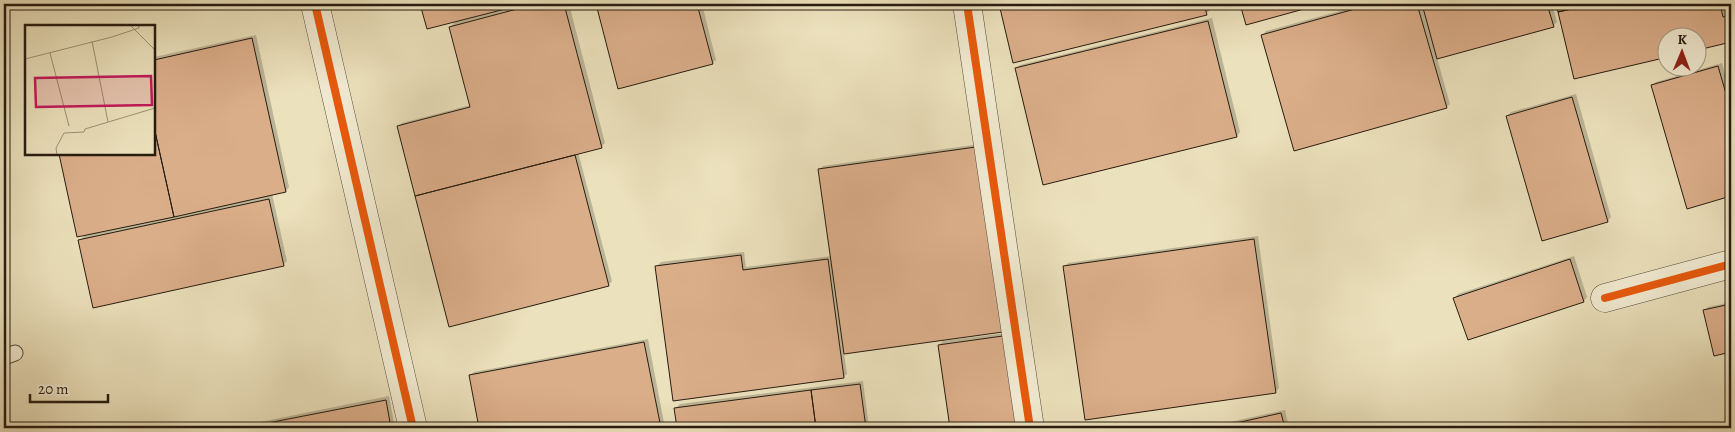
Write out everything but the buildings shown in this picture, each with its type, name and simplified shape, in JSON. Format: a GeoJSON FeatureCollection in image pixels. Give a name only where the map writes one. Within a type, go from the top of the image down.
{"type":"FeatureCollection","features":[{"type":"Feature","properties":{"kind":"street"},"geometry":{"type":"LineString","coordinates":[[315,4],[413,428]]}},
{"type":"Feature","properties":{"kind":"street"},"geometry":{"type":"LineString","coordinates":[[967,4],[1030,428]]}},
{"type":"Feature","properties":{"kind":"street"},"geometry":{"type":"LineString","coordinates":[[1605,298],[1731,264]]}},
{"type":"Feature","properties":{"kind":"cycle path"},"geometry":{"type":"LineString","coordinates":[[315,4],[413,428]]}},
{"type":"Feature","properties":{"kind":"cycle path"},"geometry":{"type":"LineString","coordinates":[[967,4],[1030,428]]}},
{"type":"Feature","properties":{"kind":"cycle path"},"geometry":{"type":"LineString","coordinates":[[1605,298],[1731,264]]}}]}
